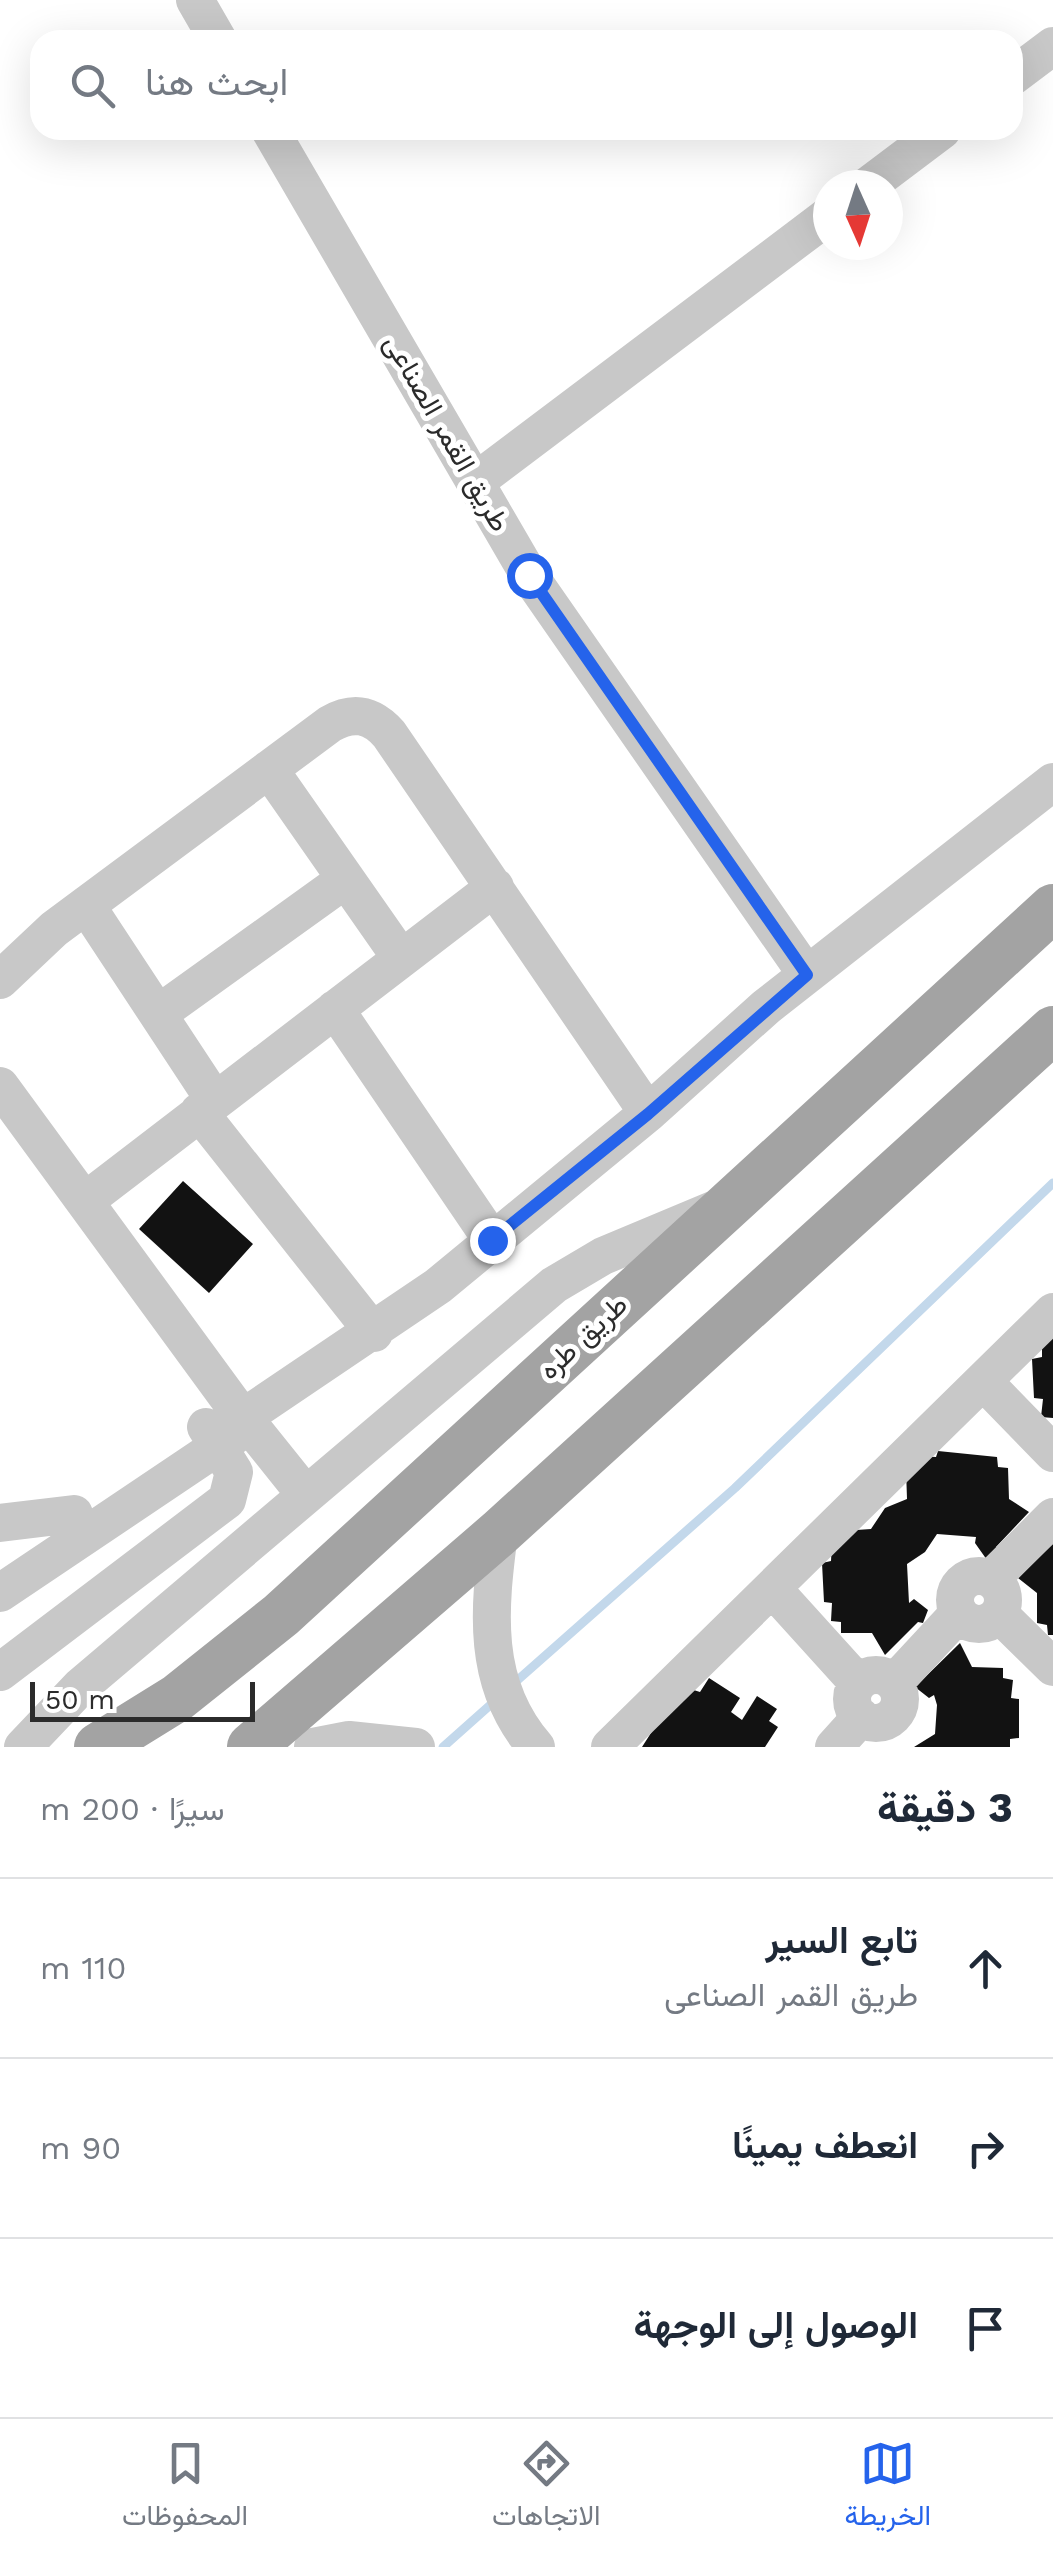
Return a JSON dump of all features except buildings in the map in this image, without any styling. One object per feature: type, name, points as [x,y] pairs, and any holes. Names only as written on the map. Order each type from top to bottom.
[{"type":"main road","name":"طريق طره","points":[[98,1747],[177,1698],[282,1615],[1053,908]]},
{"type":"main road","points":[[251,1747],[499,1533],[1053,1030]]},
{"type":"street","points":[[194,0],[212,30]]},
{"type":"street","points":[[1023,68],[1053,46]]},
{"type":"street","name":"طريق القمر الصناعى","points":[[276,140],[529,575],[807,975]]},
{"type":"street","points":[[889,170],[929,140]]},
{"type":"street","points":[[475,482],[813,227]]},
{"type":"street","points":[[0,980],[86,905],[342,718],[368,718],[388,734],[648,1114]]},
{"type":"street","points":[[269,770],[401,958]]},
{"type":"street","points":[[0,1568],[74,1514],[231,1424],[374,1333],[648,1114],[807,975],[1053,782]]},
{"type":"street","points":[[158,1014],[346,879]]},
{"type":"street","points":[[85,1201],[495,887]]},
{"type":"street","points":[[86,905],[158,1014],[207,1107],[374,1333]]},
{"type":"street","points":[[335,1009],[492,1240]]},
{"type":"street","points":[[0,1086],[85,1201],[231,1424],[305,1494]]},
{"type":"street","points":[[23,1747],[80,1686],[554,1286],[603,1256],[725,1206]]},
{"type":"street","points":[[610,1747],[1053,1312]]},
{"type":"street","points":[[982,1381],[1053,1453]]},
{"type":"street","points":[[0,1593],[231,1424]]},
{"type":"street","points":[[0,1672],[227,1500],[234,1472],[231,1424]]},
{"type":"street","points":[[0,1523],[74,1514]]},
{"type":"street","points":[[995,1597],[1053,1517]]},
{"type":"street","points":[[499,1533],[490,1605],[494,1661],[514,1715],[536,1747]]},
{"type":"street","points":[[834,1747],[871,1694],[959,1614],[955,1599],[961,1584],[975,1577],[1053,1667]]},
{"type":"street","points":[[772,1588],[871,1694]]},
{"type":"street","points":[[313,1747],[349,1740],[416,1747]]},
{"type":"waterway","points":[[512,1685],[735,1488],[1053,1183]]},
{"type":"waterway","points":[[443,1747],[497,1699]]},
{"type":"route","points":[[492,1240],[648,1114],[807,975],[529,575]]}]
